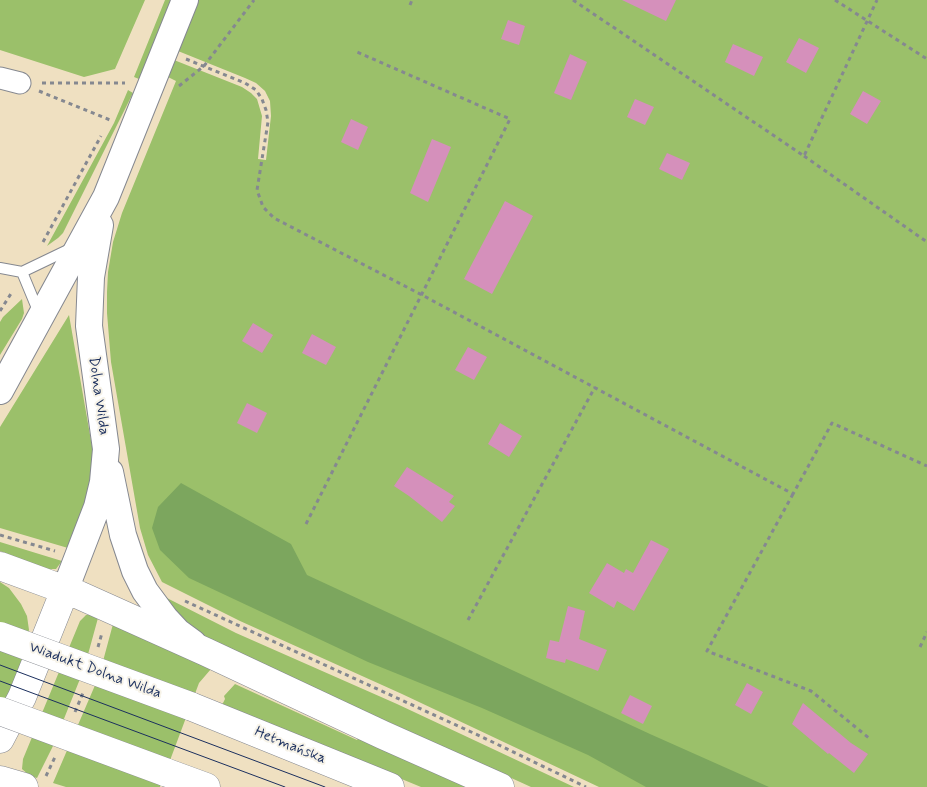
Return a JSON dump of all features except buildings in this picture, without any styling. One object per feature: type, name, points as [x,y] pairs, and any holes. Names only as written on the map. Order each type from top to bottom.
[{"type":"main road","points":[[0,566],[65,590],[206,652],[374,731],[500,787]]},
{"type":"main road","points":[[0,739],[22,697],[65,590]]},
{"type":"main road","name":"Wiadukt Dolna Wilda","points":[[0,636],[190,706]]},
{"type":"main road","name":"Hetmańska","points":[[190,706],[390,787]]},
{"type":"main road","points":[[0,711],[206,787]]},
{"type":"main road","points":[[0,780],[34,784]]},
{"type":"street","name":"Dolna Wilda","points":[[65,590],[101,494],[106,450],[88,326],[91,278],[106,197],[136,91],[164,50],[185,0]]},
{"type":"street","name":"Dolna Wilda","points":[[0,391],[106,197]]},
{"type":"street","points":[[106,450],[122,535],[138,578],[165,618],[178,632],[206,652]]},
{"type":"lane","points":[[0,268],[22,272],[82,243]]},
{"type":"lane","points":[[22,272],[41,318]]},
{"type":"path","points":[[10,80],[127,83],[136,91],[164,98],[204,66],[254,0]]},
{"type":"path","points":[[410,5],[412,0]]},
{"type":"path","points":[[573,0],[804,156],[927,242]]},
{"type":"path","points":[[836,0],[927,59]]},
{"type":"path","points":[[804,156],[877,0]]},
{"type":"path","points":[[164,50],[245,83],[256,90],[262,99],[268,122],[257,190],[263,207],[274,218],[794,494]]},
{"type":"path","points":[[306,524],[510,120],[358,52]]},
{"type":"path","points":[[10,80],[110,120],[113,113]]},
{"type":"path","points":[[40,245],[46,239],[106,129]]},
{"type":"path","points":[[0,311],[12,292]]},
{"type":"path","points":[[468,620],[594,387]]},
{"type":"path","points":[[869,738],[811,691],[707,651],[832,423],[927,466]]},
{"type":"path","points":[[0,535],[56,552]]},
{"type":"path","points":[[184,600],[480,736],[586,787]]},
{"type":"path","points":[[96,656],[103,630]]},
{"type":"path","points":[[920,646],[927,632]]},
{"type":"path","points":[[74,715],[84,690]]},
{"type":"path","points":[[34,784],[56,757]]},
{"type":"green space","points":[[0,0],[145,0],[115,69],[84,77],[0,50]]},
{"type":"green space","points":[[165,0],[171,0],[139,79],[134,77]]},
{"type":"green space","points":[[198,0],[927,0],[927,787],[599,787],[402,694],[240,621],[162,582],[148,555],[140,528],[111,362],[107,292],[113,242],[122,213],[176,81],[168,77],[174,60],[242,87],[257,99],[262,116],[258,159],[266,160],[271,116],[270,101],[265,91],[256,83],[178,51]]},
{"type":"green space","points":[[128,90],[133,93],[63,233],[47,246],[114,123]]},
{"type":"green space","points":[[22,299],[24,313],[22,319],[0,355],[0,322]]},
{"type":"green space","points":[[69,315],[93,452],[90,489],[68,548],[0,528],[0,427]]},
{"type":"green space","points":[[181,483],[291,544],[307,575],[769,787],[646,787],[588,755],[482,708],[368,662],[189,578],[160,550],[152,528],[158,507]]},
{"type":"green space","points":[[0,542],[62,561],[56,569],[47,569],[0,551]]},
{"type":"green space","points":[[0,582],[9,588],[21,604],[27,616],[29,630],[17,678],[0,713]]},
{"type":"green space","points":[[157,593],[236,633],[397,704],[574,787],[531,787],[222,646],[197,633]]},
{"type":"green space","points":[[86,615],[98,618],[84,669],[53,746],[37,778],[30,776],[22,769],[23,759],[80,621]]},
{"type":"green space","points":[[113,624],[211,669],[199,683],[160,787],[66,787],[53,783],[99,676]]},
{"type":"green space","points":[[235,684],[357,740],[359,737],[472,787],[421,787],[222,705],[225,699],[224,696]]},
{"type":"tram line","points":[[0,665],[325,787]]},
{"type":"tram line","points":[[0,681],[285,787]]}]
